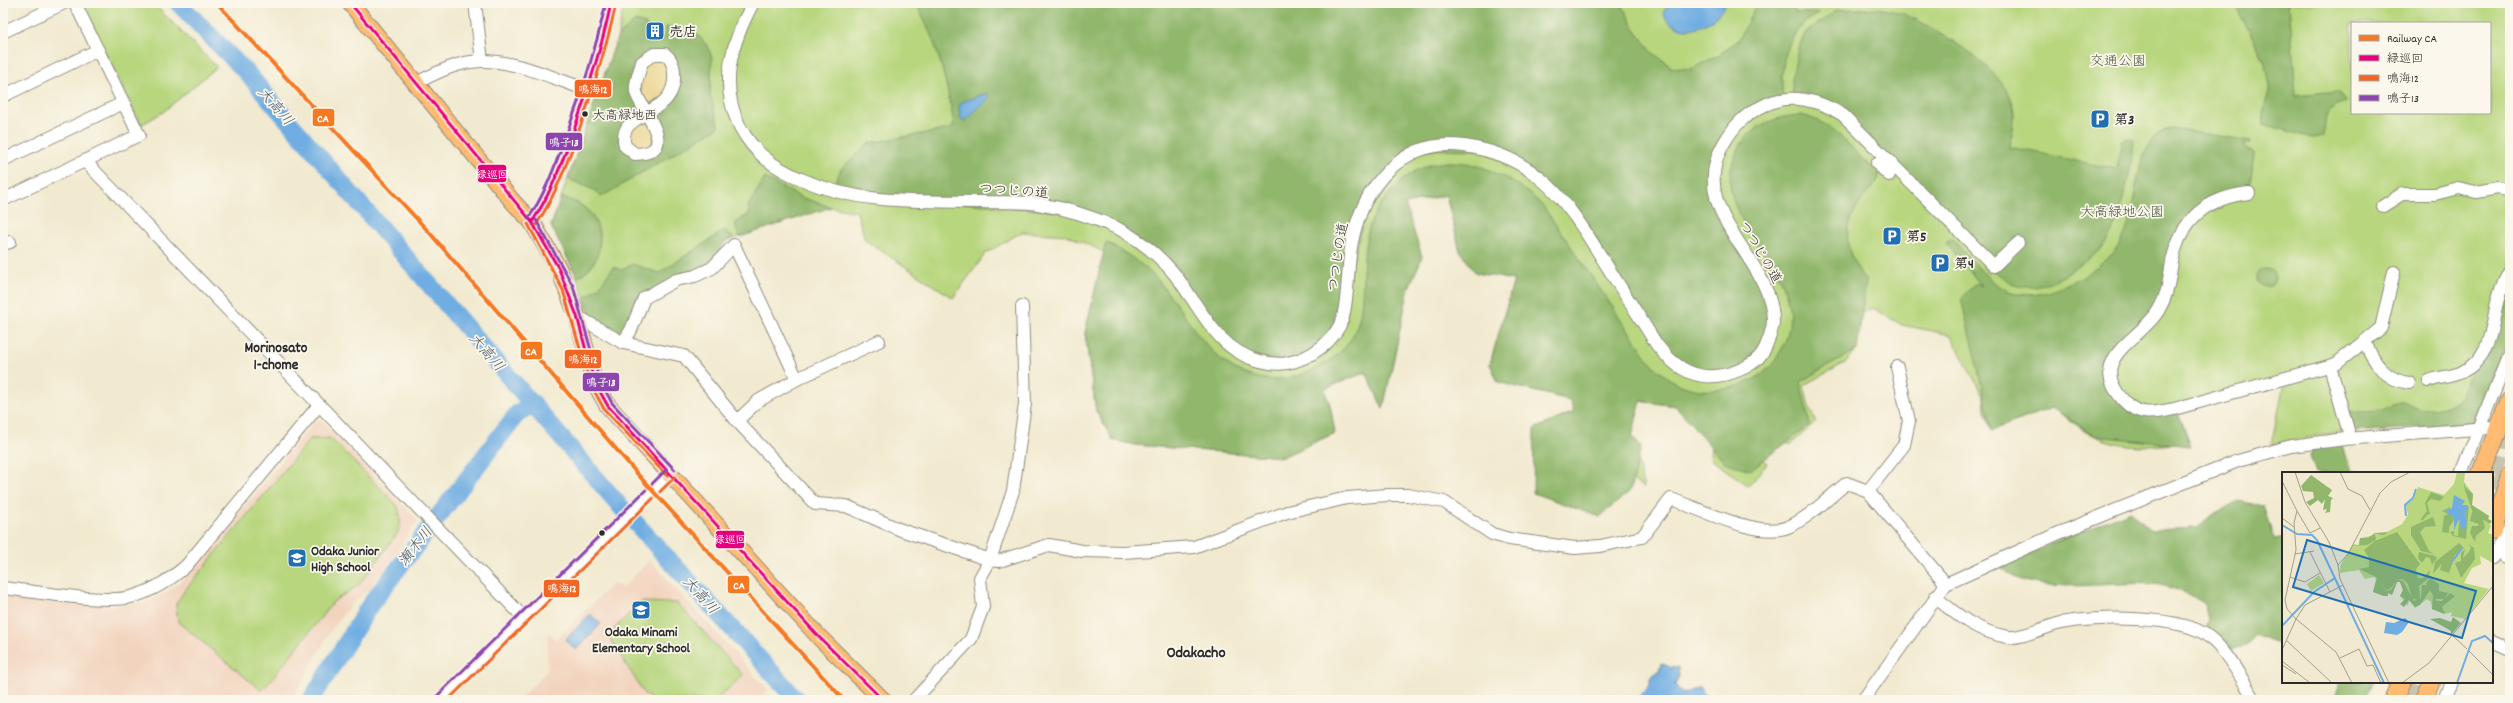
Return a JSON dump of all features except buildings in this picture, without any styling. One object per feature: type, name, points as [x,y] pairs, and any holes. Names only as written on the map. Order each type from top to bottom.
[{"type":"highway","points":[[2481,472],[2510,400]]},
{"type":"highway","points":[[2493,528],[2510,477]]},
{"type":"highway","points":[[2393,700],[2401,683]]},
{"type":"highway","points":[[2424,700],[2431,683]]},
{"type":"main road","points":[[350,3],[514,203],[532,222],[559,269],[577,316],[594,381],[608,406],[820,638],[883,700]]},
{"type":"street","points":[[3,32],[64,3]]},
{"type":"street","points":[[3,200],[139,135],[75,3]]},
{"type":"street","points":[[475,3],[482,61]]},
{"type":"street","points":[[532,222],[547,202],[588,90],[611,3]]},
{"type":"street","name":"つつじの道","points":[[753,3],[732,47],[729,62],[729,90],[735,116],[746,138],[764,159],[775,167],[826,190],[870,199],[1036,204],[1102,222],[1134,238],[1156,255],[1172,271],[1226,345],[1254,360],[1287,363],[1307,356],[1322,347],[1335,333],[1342,319],[1352,245],[1360,214],[1370,193],[1383,174],[1403,157],[1420,149],[1440,145],[1462,146],[1508,158],[1550,186],[1573,211],[1657,345],[1668,359],[1680,368],[1696,374],[1711,376],[1742,369],[1764,351],[1773,322],[1769,294],[1723,217],[1715,192],[1714,170],[1720,150],[1732,130],[1749,112],[1770,102],[1793,99],[1815,101],[1843,115],[1994,266],[2018,243]]},
{"type":"street","points":[[3,96],[98,50]]},
{"type":"street","points":[[665,54],[672,62],[675,69],[669,96],[661,105],[646,113],[635,88],[642,62],[650,55],[665,54]]},
{"type":"street","points":[[416,83],[437,72],[482,61],[526,69],[588,90]]},
{"type":"street","points":[[3,160],[124,103]]},
{"type":"street","points":[[85,161],[524,618]]},
{"type":"street","points":[[1877,163],[1889,175]]},
{"type":"street","points":[[2383,206],[2402,194],[2435,194],[2458,188],[2476,192],[2498,188],[2510,191]]},
{"type":"street","points":[[2249,193],[2228,196],[2211,202],[2192,219],[2179,238],[2166,297],[2157,313],[2114,357],[2111,374],[2114,389],[2134,410],[2155,413],[2330,366],[2365,342],[2381,328],[2394,272]]},
{"type":"street","points":[[623,342],[632,330],[644,298],[676,280],[695,276],[712,268],[734,245],[797,379]]},
{"type":"street","points":[[2429,381],[2461,372],[2483,354],[2488,346],[2494,312],[2502,286],[2510,272]]},
{"type":"street","points":[[914,700],[971,639],[983,607],[980,578],[990,560],[1013,491],[1025,404],[1022,306]]},
{"type":"street","points":[[577,316],[623,342],[684,356],[737,420],[815,504],[846,506],[901,530],[990,560],[999,561],[1049,545],[1082,551],[1123,552],[1194,547],[1287,512],[1348,498],[1388,495],[1408,496],[1444,502],[1492,534],[1509,539],[1575,548],[1600,546],[1642,537],[1671,499],[1756,529],[1772,530],[1787,527],[1801,519],[1847,483],[1868,491],[1946,584]]},
{"type":"street","points":[[737,420],[758,401],[797,379],[879,340]]},
{"type":"street","points":[[2365,342],[2374,361],[2384,372],[2395,380],[2409,383]]},
{"type":"street","points":[[2461,472],[2482,429],[2510,352]]},
{"type":"street","points":[[2330,366],[2348,430]]},
{"type":"street","points":[[1868,491],[1904,445],[1909,421],[1897,367]]},
{"type":"street","points":[[3,588],[110,599],[129,597],[169,581],[186,566],[319,405]]},
{"type":"street","points":[[1863,700],[1946,584],[2058,533],[2238,461],[2291,446],[2482,429]]},
{"type":"street","points":[[446,698],[670,473]]},
{"type":"street","points":[[2493,556],[2510,527]]},
{"type":"street","points":[[2510,542],[2504,557],[2510,559]]},
{"type":"street","points":[[1936,597],[1968,624],[2010,638],[2062,623],[2091,620],[2136,620],[2187,626],[2210,638],[2255,700]]},
{"type":"street","points":[[2493,642],[2510,650]]},
{"type":"street","points":[[2446,697],[2452,683]]},
{"type":"shaded area","name":"Odaka Junior High School","points":[[316,420],[321,420],[418,521],[370,589],[352,603],[329,633],[292,700],[3,700],[3,595],[111,606],[143,603],[166,593],[186,577]]},
{"type":"shaded area","name":"Odaka Minami Elementary School","points":[[650,560],[768,690],[757,700],[522,700],[520,698],[547,671],[548,632],[556,640],[612,584],[623,587]]},
{"type":"green space","points":[[81,3],[153,3],[217,67],[163,112],[141,125]]},
{"type":"green space","name":"大高緑地公園","points":[[624,3],[2510,3],[2510,344],[2479,422],[2472,424],[2347,430],[2271,445],[2284,384],[2178,413],[2189,440],[2166,445],[2130,445],[2106,440],[2089,433],[2052,408],[1992,430],[1985,411],[1984,398],[1951,335],[1902,325],[1873,308],[1858,314],[1857,350],[1845,363],[1804,385],[1809,407],[1816,422],[1790,445],[1779,434],[1759,454],[1767,463],[1749,486],[1710,459],[1713,443],[1676,406],[1638,401],[1632,436],[1644,488],[1625,476],[1534,429],[1574,412],[1570,400],[1498,382],[1490,364],[1514,280],[1476,273],[1460,251],[1446,195],[1405,204],[1422,257],[1409,287],[1383,409],[1366,372],[1324,389],[1330,405],[1335,433],[1282,457],[1136,445],[1113,440],[1096,411],[1085,333],[1104,252],[1067,235],[1022,232],[986,253],[953,298],[865,240],[857,212],[831,207],[724,242],[713,264],[591,319],[577,277],[551,226],[618,36]]},
{"type":"green space","points":[[916,3],[1621,3],[1637,33],[1653,53],[1673,68],[1691,69],[1719,55],[1740,38],[1757,3],[1794,3],[1795,13],[1820,13],[1808,20],[1799,28],[1787,49],[1782,74],[1783,100],[1749,112],[1720,150],[1715,192],[1772,308],[1764,351],[1725,375],[1680,368],[1550,186],[1481,150],[1420,149],[1370,193],[1335,333],[1287,363],[1238,353],[1172,271],[1134,238],[1073,213],[831,191],[841,169],[869,143],[950,129],[954,124],[948,91],[936,48]]},
{"type":"green space","points":[[2234,3],[2289,3],[2296,96],[2339,92],[2345,102],[2333,107],[2327,114],[2323,136],[2313,138],[2263,124],[2262,119],[2269,87],[2267,72],[2260,52]]},
{"type":"green space","points":[[1877,8],[1904,14],[1933,29],[1966,50],[1995,75],[2006,89],[2012,102],[2014,125],[2009,147],[2116,169],[2122,140],[2129,138],[2134,140],[2125,193],[2116,222],[2107,243],[2102,249],[2058,279],[2041,286],[2023,287],[2011,283],[1993,271],[1843,115],[1793,99],[1792,78],[1798,48],[1806,32],[1837,10]]},
{"type":"green space","points":[[635,21],[646,24],[645,34],[664,38],[666,27],[698,35],[708,47],[712,58],[710,95],[719,127],[601,197],[594,190],[568,179],[618,36]]},
{"type":"green space","points":[[1800,115],[1824,124],[1834,131],[1879,173],[1879,178],[1860,203],[1853,214],[1849,225],[1848,246],[1852,257],[1866,281],[1857,350],[1800,382],[1810,425],[1750,470],[1724,462],[1676,406],[1641,401],[1632,436],[1641,447],[1630,491],[1600,517],[1533,493],[1534,429],[1574,412],[1570,400],[1498,382],[1490,364],[1514,280],[1476,273],[1460,251],[1446,195],[1405,204],[1422,257],[1409,287],[1383,409],[1366,372],[1324,389],[1330,405],[1335,433],[1282,457],[1136,445],[1113,440],[1096,411],[1085,333],[1106,242],[1131,257],[1154,276],[1201,338],[1228,365],[1245,374],[1264,379],[1291,377],[1317,368],[1338,355],[1351,339],[1358,322],[1362,303],[1366,243],[1371,222],[1383,201],[1410,174],[1429,165],[1449,162],[1470,164],[1490,170],[1527,192],[1543,206],[1651,363],[1667,377],[1684,386],[1702,390],[1724,389],[1748,382],[1768,369],[1778,356],[1789,325],[1787,297],[1775,271],[1744,223],[1733,198],[1730,172],[1742,143],[1754,130],[1775,119]]},
{"type":"green space","points":[[2172,129],[2251,141],[2250,143],[2245,143],[2245,147],[2254,154],[2249,193],[2211,202],[2179,238],[2166,297],[2114,357],[2114,389],[2143,413],[2177,412],[2191,446],[2096,436],[2052,408],[1992,430],[1961,298],[1976,283],[1982,286],[1946,243],[1952,239],[1990,278],[2002,287],[2015,293],[2030,295],[2047,292],[2068,284],[2099,265],[2113,253],[2118,246],[2128,225],[2138,174],[2143,157],[2150,143],[2159,133]]},
{"type":"green space","points":[[765,178],[800,197],[831,207],[740,237],[736,229],[736,223],[750,213],[748,206]]},
{"type":"green space","points":[[561,197],[576,202],[584,207],[597,224],[599,234],[600,244],[598,254],[593,264],[577,277],[551,226]]},
{"type":"green space","points":[[725,230],[733,238],[724,242],[713,264],[641,294],[623,338],[591,319],[585,298],[600,286],[613,267],[621,270],[632,264],[659,273]]},
{"type":"green space","points":[[2266,269],[2272,272],[2275,278],[2272,284],[2266,287],[2260,284],[2257,278],[2260,272]]},
{"type":"green space","points":[[2510,277],[2510,333],[2472,424],[2353,432],[2348,413],[2378,411],[2404,403],[2423,409],[2441,408],[2449,405],[2457,399],[2463,390],[2469,374],[2476,365]]},
{"type":"green space","points":[[330,438],[397,505],[400,516],[400,526],[397,534],[359,585],[334,601],[262,691],[178,622],[176,604],[185,590],[310,439]]},
{"type":"green space","points":[[2343,445],[2351,472],[2316,472],[2310,456],[2313,448]]},
{"type":"green space","points":[[2238,501],[2263,506],[2274,539],[2282,537],[2282,646],[2255,635],[2247,646],[2226,650],[2205,630],[2208,620],[2205,604],[2172,588],[2160,585],[2143,584],[2076,586],[2032,583],[2014,577],[2001,567],[2005,563],[2131,511],[2151,530],[2199,528],[2210,516]]},
{"type":"green space","points":[[641,602],[677,603],[743,675],[716,700],[651,700],[647,694],[645,695],[608,635]]},
{"type":"green space","points":[[2341,683],[2372,683],[2363,700],[2334,700]]},
{"type":"sand","points":[[655,56],[671,63],[667,95],[645,107],[640,85],[641,73],[648,62]]},
{"type":"sand","points":[[643,118],[655,130],[651,147],[633,149],[626,133]]},
{"type":"water","points":[[1676,3],[1726,3],[1714,18],[1705,24],[1696,28],[1686,29],[1677,27],[1669,21],[1663,12],[1667,7]]},
{"type":"water","points":[[987,93],[989,98],[965,121],[961,119],[959,106],[962,102]]},
{"type":"water","points":[[590,614],[601,624],[576,650],[565,640]]},
{"type":"water","points":[[1661,663],[1672,668],[1678,667],[1679,675],[1675,685],[1683,694],[1699,687],[1707,697],[1722,694],[1723,700],[1636,700],[1650,685],[1650,679],[1656,672],[1659,672]]},
{"type":"waterway","name":"大高川","points":[[178,3],[248,74],[620,506],[797,700]]},
{"type":"waterway","name":"瀬木川","points":[[311,700],[370,605],[517,414],[533,403]]},
{"type":"tunnel","points":[[2492,472],[2510,431]]},
{"type":"tunnel","points":[[2498,491],[2510,463]]},
{"type":"tunnel","points":[[2409,700],[2417,683]]},
{"type":"rail line","name":"CA","points":[[217,3],[429,232],[641,478],[844,700]]},
{"type":"transit line","name":"緑巡回","points":[[350,3],[532,222],[559,269],[577,316],[594,381],[608,406],[820,638],[883,700]]},
{"type":"transit line","name":"鳴子13","points":[[528,219],[550,178],[573,117],[584,85],[606,3]]},
{"type":"transit line","name":"緑巡回","points":[[532,222],[550,190],[573,133],[594,68],[611,3]]},
{"type":"transit line","name":"鳴海12","points":[[536,225],[554,193],[577,136],[608,38],[616,4]]},
{"type":"transit line","name":"鳴子13","points":[[536,220],[573,286],[599,379],[612,403],[675,470]]},
{"type":"transit line","name":"鳴海12","points":[[528,224],[563,290],[590,383],[604,409],[667,476]]},
{"type":"transit line","name":"鳴子13","points":[[437,696],[667,469]]},
{"type":"transit line","name":"鳴海12","points":[[448,700],[675,477]]},
{"type":"place","name":"売店","points":[[655,31]]},
{"type":"place","name":"大高緑地西","points":[[585,114]]},
{"type":"place","name":"第3","points":[[2100,119]]},
{"type":"place","name":"第5","points":[[1892,236]]},
{"type":"place","name":"第4","points":[[1940,263]]},
{"type":"place","name":"Odaka Junior High School","points":[[297,558]]},
{"type":"place","name":"Odaka Minami Elementary School","points":[[641,610]]},
{"type":"district","name":"Morinosato 1-chome","points":[[276,356]]},
{"type":"district","name":"Odakacho","points":[[1196,651]]},
{"type":"park label","name":"交通公園","points":[[2118,60]]}]
